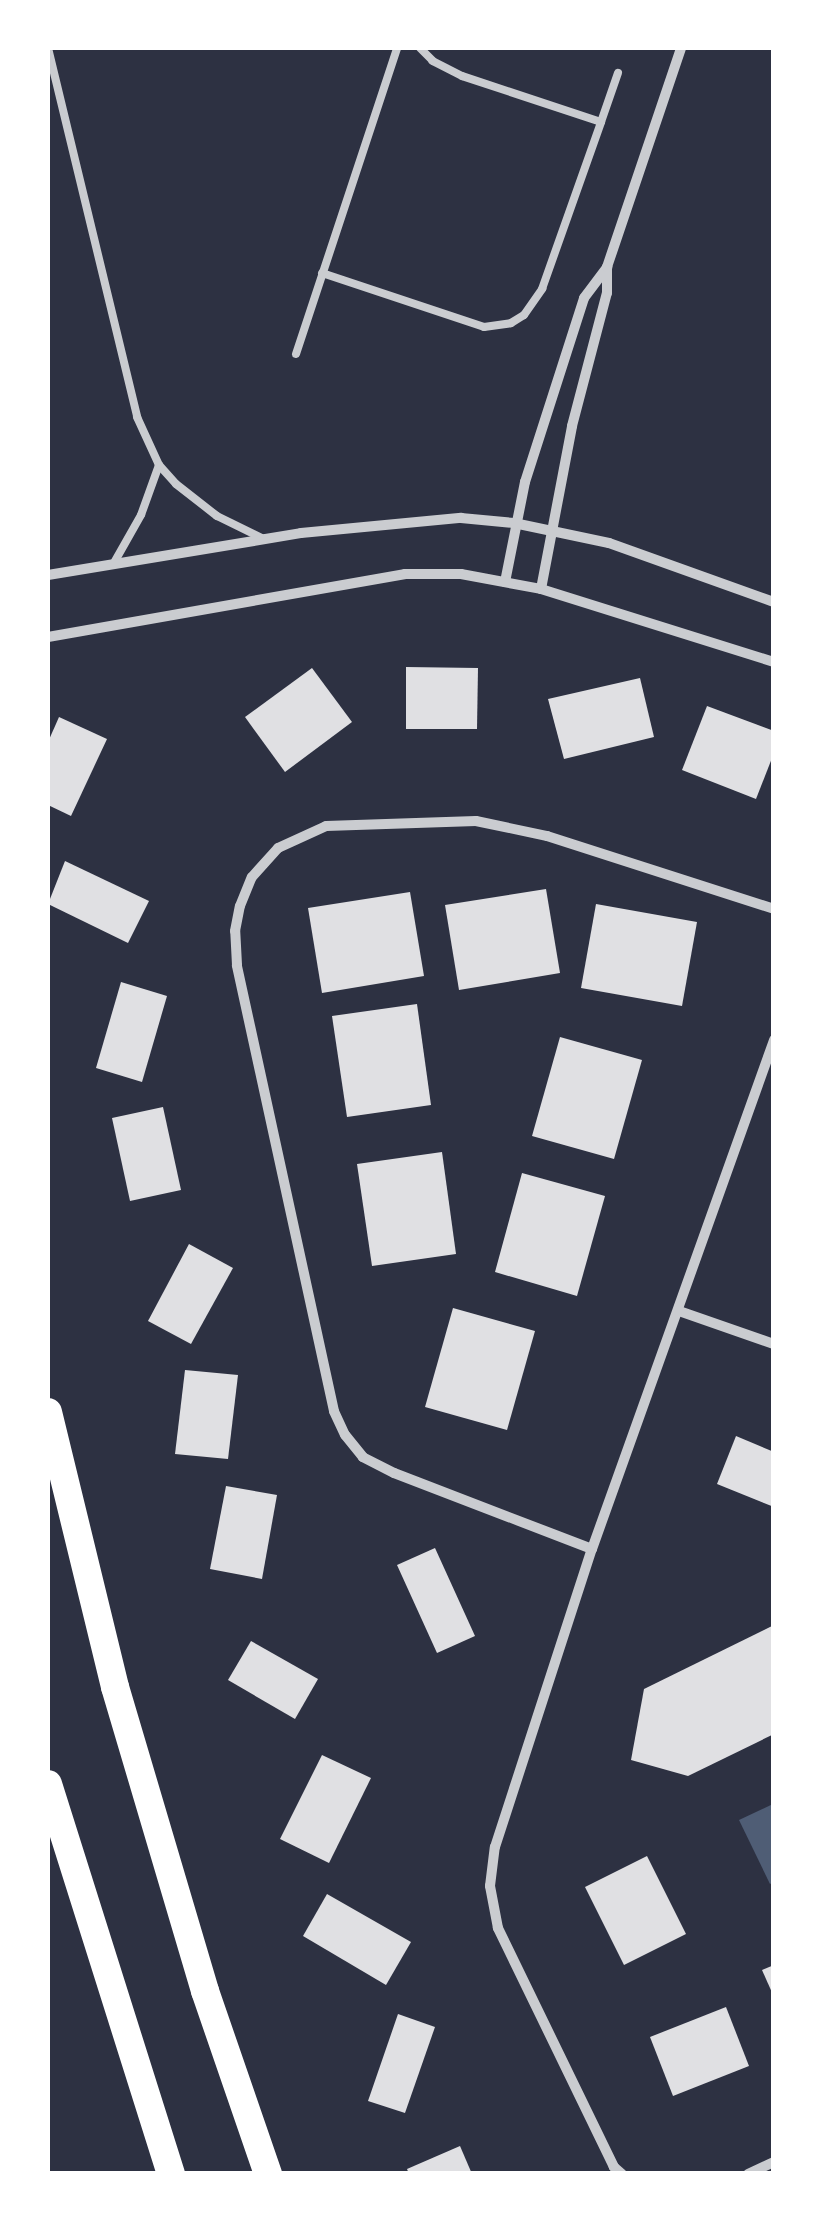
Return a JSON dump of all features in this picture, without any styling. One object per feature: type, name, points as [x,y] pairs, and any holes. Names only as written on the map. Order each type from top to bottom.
[{"type":"highway","points":[[48,1412],[126,1724],[205,1990],[268,2174]]},
{"type":"highway","points":[[48,1784],[57,1839],[171,2174]]},
{"type":"street","points":[[541,589],[572,426],[604,306],[607,267],[681,48]]},
{"type":"street","points":[[505,582],[514,524],[584,298],[607,267]]},
{"type":"street","points":[[48,575],[264,539],[461,518],[610,543],[774,602]]},
{"type":"street","points":[[48,637],[406,574],[462,574],[541,589],[774,662]]},
{"type":"street","points":[[592,1549],[394,1473],[363,1456],[346,1435],[334,1411],[237,965],[235,931],[240,906],[252,877],[278,848],[326,826],[476,821],[547,836],[774,909]]},
{"type":"street","points":[[622,2174],[614,2167],[498,1928],[490,1886],[504,1809],[592,1549],[774,1040]]},
{"type":"street","points":[[679,1311],[774,1344]]},
{"type":"street","points":[[748,2174],[774,2162]]},
{"type":"lane","points":[[48,48],[133,402],[159,465],[196,502],[264,539]]},
{"type":"lane","points":[[296,354],[396,48]]},
{"type":"lane","points":[[420,48],[434,61],[462,76],[600,122]]},
{"type":"lane","points":[[322,274],[470,324],[511,323],[524,315],[542,289],[618,72]]},
{"type":"lane","points":[[115,561],[142,515],[159,465]]},
{"type":"water","points":[[773,1804],[774,1882],[770,1884],[739,1820]]},
{"type":"building","points":[[406,667],[478,668],[477,729],[406,729]]},
{"type":"building","points":[[312,668],[352,722],[285,772],[245,717]]},
{"type":"building","points":[[640,678],[654,737],[564,759],[548,699]]},
{"type":"building","points":[[707,706],[774,731],[774,753],[756,799],[682,770]]},
{"type":"building","points":[[59,717],[107,739],[71,816],[48,805],[48,742]]},
{"type":"building","points":[[65,861],[149,901],[128,943],[48,904]]},
{"type":"building","points":[[546,889],[560,973],[459,990],[445,905]]},
{"type":"building","points":[[410,892],[424,976],[322,993],[308,908]]},
{"type":"building","points":[[596,904],[697,922],[682,1006],[581,988]]},
{"type":"building","points":[[121,982],[167,996],[142,1082],[96,1068]]},
{"type":"building","points":[[417,1004],[431,1105],[347,1117],[332,1016]]},
{"type":"building","points":[[560,1037],[642,1060],[614,1159],[532,1136]]},
{"type":"building","points":[[163,1107],[181,1190],[130,1201],[112,1118]]},
{"type":"building","points":[[442,1152],[456,1254],[372,1266],[357,1164]]},
{"type":"building","points":[[522,1173],[605,1196],[577,1296],[495,1272]]},
{"type":"building","points":[[189,1244],[233,1268],[191,1344],[148,1321]]},
{"type":"building","points":[[453,1308],[535,1331],[507,1430],[425,1407]]},
{"type":"building","points":[[185,1370],[238,1375],[228,1459],[175,1454]]},
{"type":"building","points":[[736,1436],[774,1452],[774,1507],[717,1484]]},
{"type":"building","points":[[226,1486],[277,1495],[262,1579],[210,1569]]},
{"type":"building","points":[[435,1548],[475,1636],[437,1653],[397,1565]]},
{"type":"building","points":[[774,1625],[774,1734],[688,1776],[631,1760],[644,1689]]},
{"type":"building","points":[[251,1641],[318,1679],[295,1719],[228,1680]]},
{"type":"building","points":[[322,1755],[371,1778],[329,1863],[280,1839]]},
{"type":"building","points":[[647,1856],[686,1934],[624,1965],[585,1887]]},
{"type":"building","points":[[327,1894],[411,1942],[386,1985],[303,1936]]},
{"type":"building","points":[[774,1965],[774,1997],[762,1970]]},
{"type":"building","points":[[726,2007],[749,2066],[673,2096],[650,2037]]},
{"type":"building","points":[[398,2014],[435,2027],[405,2113],[368,2101]]},
{"type":"building","points":[[460,2146],[472,2174],[409,2174],[407,2169]]}]
